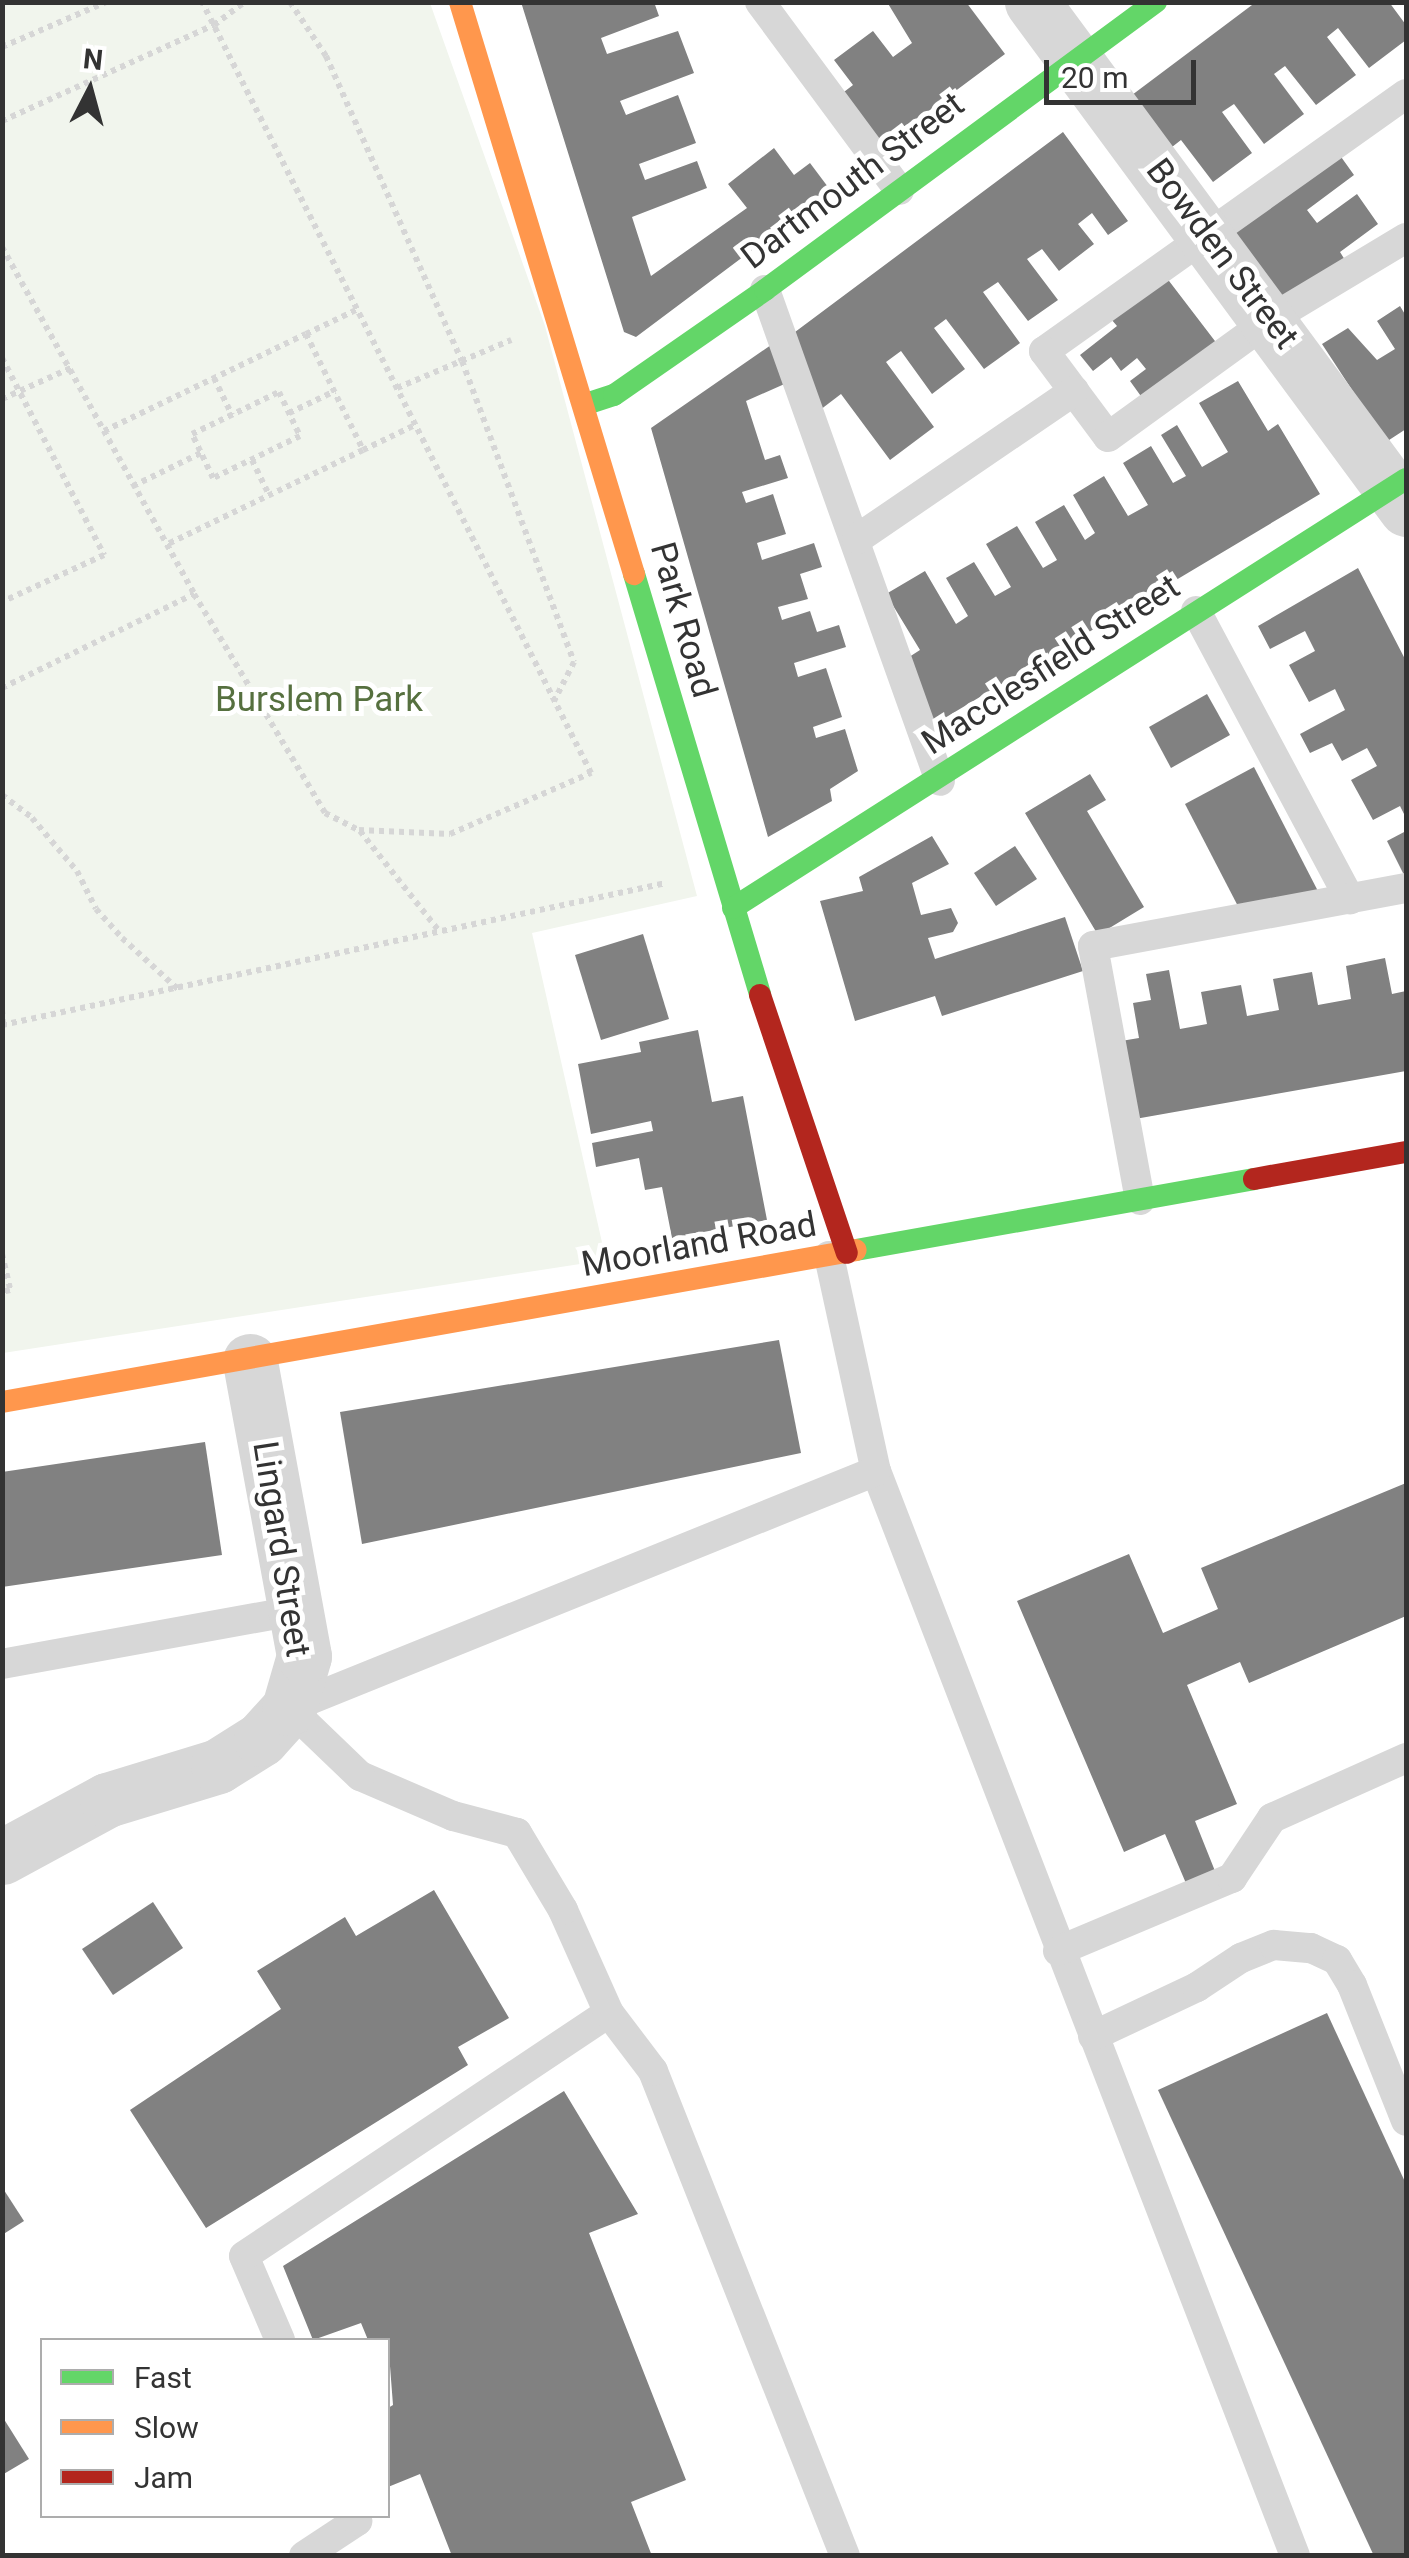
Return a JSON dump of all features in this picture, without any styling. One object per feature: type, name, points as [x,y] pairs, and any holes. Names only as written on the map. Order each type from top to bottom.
[{"type":"street","name":"Park Road","points":[[460,2],[586,404],[719,874],[838,1255]]},
{"type":"street","name":"Bowden Street","points":[[1032,2],[1402,492]]},
{"type":"street","name":"Dartmouth Street","points":[[586,404],[614,395],[765,290],[1156,2]]},
{"type":"street","name":"Macclesfield Street","points":[[732,908],[940,781],[1196,612],[1402,492]]},
{"type":"street","name":"Moorland Road","points":[[2,1402],[250,1361],[1406,1152]]},
{"type":"street","name":"Lingard Street","points":[[2,1857],[107,1800],[218,1766],[261,1738],[289,1708],[304,1656],[250,1361]]},
{"type":"lane","points":[[760,2],[899,190]]},
{"type":"lane","points":[[1406,94],[1044,351],[1108,438],[1272,319],[1406,238]]},
{"type":"lane","points":[[765,290],[858,538],[940,781]]},
{"type":"lane","points":[[858,538],[1074,392]]},
{"type":"lane","points":[[1196,612],[1350,898]]},
{"type":"lane","points":[[1140,1200],[1093,946],[1406,888]]},
{"type":"lane","points":[[838,1255],[876,1471],[1058,1951],[1296,2556]]},
{"type":"lane","points":[[845,2556],[653,2071],[609,2013],[563,1910],[517,1833],[453,1816],[360,1776],[289,1708],[876,1471]]},
{"type":"lane","points":[[2,1664],[296,1611]]},
{"type":"lane","points":[[1058,1951],[1232,1878],[1272,1818],[1406,1758]]},
{"type":"lane","points":[[1092,2036],[1198,1987],[1242,1958],[1274,1945],[1310,1948],[1338,1960],[1352,1985],[1406,2121]]},
{"type":"lane","points":[[279,2338],[244,2256],[609,2013]]},
{"type":"lane","points":[[304,2556],[356,2518]]},
{"type":"path","points":[[2,47],[106,2]]},
{"type":"path","points":[[2,247],[166,545],[325,813],[359,830],[450,834],[591,773],[202,2]]},
{"type":"path","points":[[2,120],[214,25],[245,2]]},
{"type":"path","points":[[290,2],[326,56],[462,361],[574,662],[554,702]]},
{"type":"path","points":[[104,431],[358,308]]},
{"type":"path","points":[[306,334],[363,450]]},
{"type":"path","points":[[397,388],[482,352]]},
{"type":"path","points":[[2,358],[104,555],[2,602]]},
{"type":"path","points":[[2,399],[71,368]]},
{"type":"path","points":[[214,378],[232,415]]},
{"type":"path","points":[[289,414],[334,391]]},
{"type":"path","points":[[279,392],[300,436],[214,478],[192,434],[232,415],[279,392]]},
{"type":"path","points":[[166,545],[415,425]]},
{"type":"path","points":[[133,486],[201,454]]},
{"type":"path","points":[[252,460],[270,496]]},
{"type":"path","points":[[2,688],[194,594]]},
{"type":"path","points":[[2,795],[77,871],[96,910],[180,990]]},
{"type":"path","points":[[359,830],[438,931]]},
{"type":"path","points":[[2,1009],[3,1025],[719,874]]},
{"type":"path","points":[[2,1254],[10,1290],[2,1292]]},
{"type":"green space","name":"Burslem Park","points":[[3,3],[430,3],[545,326],[697,896],[532,933],[606,1260],[3,1353]]},
{"type":"building","points":[[521,2],[654,2],[659,16],[601,38],[607,54],[678,31],[694,73],[620,101],[626,115],[678,95],[696,143],[639,164],[645,180],[697,161],[707,188],[632,217],[651,276],[747,208],[728,184],[774,148],[794,175],[810,163],[831,191],[636,337],[624,332]]},
{"type":"building","points":[[887,2],[966,2],[1005,54],[879,148],[840,95],[853,85],[834,60],[873,31],[893,57],[912,43]]},
{"type":"building","points":[[1256,2],[1389,2],[1406,25],[1406,40],[1369,68],[1338,28],[1327,37],[1356,75],[1316,105],[1285,66],[1274,74],[1304,114],[1264,144],[1234,104],[1222,112],[1252,153],[1213,182],[1181,140],[1172,147],[1132,95]]},
{"type":"building","points":[[1063,132],[1128,221],[1108,235],[1092,213],[1078,224],[1094,244],[1059,271],[1042,249],[1027,259],[1058,300],[1028,321],[998,282],[983,292],[1020,343],[984,369],[946,319],[934,328],[965,369],[932,394],[901,351],[886,362],[934,427],[890,460],[841,394],[820,410],[791,335]]},
{"type":"building","points":[[1339,154],[1354,175],[1307,210],[1317,223],[1357,194],[1378,224],[1340,252],[1345,260],[1286,303],[1233,232]]},
{"type":"building","points":[[1166,277],[1218,345],[1143,399],[1130,381],[1146,369],[1137,358],[1121,371],[1111,357],[1093,371],[1080,355],[1117,326],[1111,319]]},
{"type":"building","points":[[1400,306],[1406,316],[1406,429],[1386,442],[1322,344],[1348,328],[1377,360],[1395,349],[1377,321]]},
{"type":"building","points":[[771,345],[789,382],[746,401],[765,460],[780,455],[788,478],[742,492],[746,503],[773,494],[786,534],[757,543],[762,560],[814,543],[822,567],[800,574],[808,599],[778,607],[782,620],[810,611],[817,632],[839,625],[846,647],[794,663],[798,677],[826,668],[842,717],[813,727],[816,738],[845,729],[858,771],[830,789],[832,801],[768,837],[651,428]]},
{"type":"building","points":[[1238,381],[1268,431],[1278,424],[1320,494],[928,728],[906,659],[920,650],[886,594],[925,571],[956,624],[968,616],[946,578],[974,562],[995,596],[1011,587],[986,544],[1017,526],[1043,568],[1057,560],[1035,522],[1064,505],[1085,540],[1095,533],[1073,495],[1104,476],[1128,516],[1148,505],[1123,463],[1151,446],[1173,483],[1186,476],[1161,435],[1177,425],[1202,467],[1228,452],[1199,403]]},
{"type":"building","points":[[1358,568],[1406,661],[1406,818],[1400,806],[1373,820],[1351,780],[1377,766],[1367,748],[1342,761],[1332,743],[1310,753],[1300,734],[1345,710],[1335,689],[1309,702],[1289,665],[1315,651],[1305,631],[1270,649],[1258,626]]},
{"type":"building","points":[[1207,694],[1230,735],[1171,768],[1149,727]]},
{"type":"building","points":[[1254,767],[1321,897],[1241,912],[1185,804]]},
{"type":"building","points":[[1090,774],[1106,800],[1087,811],[1144,907],[1098,935],[1025,813]]},
{"type":"building","points":[[1406,831],[1406,879],[1387,841]]},
{"type":"building","points":[[932,836],[949,864],[912,883],[921,915],[951,908],[958,923],[953,932],[928,938],[935,959],[1065,917],[1083,971],[942,1016],[935,996],[855,1021],[820,901],[863,891],[859,877]]},
{"type":"building","points":[[1015,846],[1037,879],[996,906],[974,873]]},
{"type":"building","points":[[643,934],[669,1019],[601,1040],[575,955]]},
{"type":"building","points":[[1385,958],[1392,994],[1406,991],[1406,1071],[1135,1119],[1121,1041],[1139,1038],[1133,1003],[1151,1000],[1146,974],[1169,970],[1180,1029],[1207,1024],[1201,992],[1241,985],[1247,1016],[1279,1010],[1273,979],[1312,972],[1318,1005],[1351,999],[1346,966]]},
{"type":"building","points":[[698,1030],[712,1102],[743,1096],[767,1220],[672,1238],[662,1187],[645,1190],[639,1158],[596,1167],[592,1143],[653,1131],[651,1121],[591,1134],[578,1064],[641,1052],[639,1042]]},
{"type":"building","points":[[779,1340],[801,1453],[362,1544],[340,1412]]},
{"type":"building","points":[[205,1442],[222,1555],[2,1587],[2,1472]]},
{"type":"building","points":[[1406,1483],[1406,1616],[1249,1683],[1240,1662],[1187,1685],[1237,1804],[1195,1821],[1217,1876],[1188,1888],[1165,1834],[1124,1852],[1017,1601],[1129,1554],[1163,1633],[1218,1609],[1201,1568]]},
{"type":"building","points":[[434,1890],[509,2018],[458,2047],[468,2065],[206,2228],[130,2110],[281,2009],[257,1971],[345,1917],[356,1936]]},
{"type":"building","points":[[153,1902],[183,1948],[113,1995],[82,1949]]},
{"type":"building","points":[[1327,2013],[1406,2184],[1406,2556],[1374,2556],[1158,2090]]},
{"type":"building","points":[[564,2091],[638,2214],[589,2233],[686,2480],[631,2502],[652,2556],[452,2556],[420,2474],[390,2486],[390,2338],[367,2338],[361,2323],[312,2338],[283,2266]]},
{"type":"building","points":[[2,2187],[24,2221],[2,2235]]},
{"type":"building","points":[[2,2416],[29,2459],[2,2475]]},
{"type":"traffic: fast","points":[[586,404],[614,395],[765,290],[1156,2]]},
{"type":"traffic: fast","points":[[733,908],[1406,479]]},
{"type":"traffic: fast","points":[[634,574],[760,995]]},
{"type":"traffic: fast","points":[[856,1250],[1254,1179]]},
{"type":"traffic: slow","points":[[460,2],[634,574]]},
{"type":"traffic: slow","points":[[2,1402],[856,1250]]},
{"type":"traffic: jam","points":[[760,995],[847,1253]]},
{"type":"traffic: jam","points":[[1254,1179],[1406,1152]]}]
